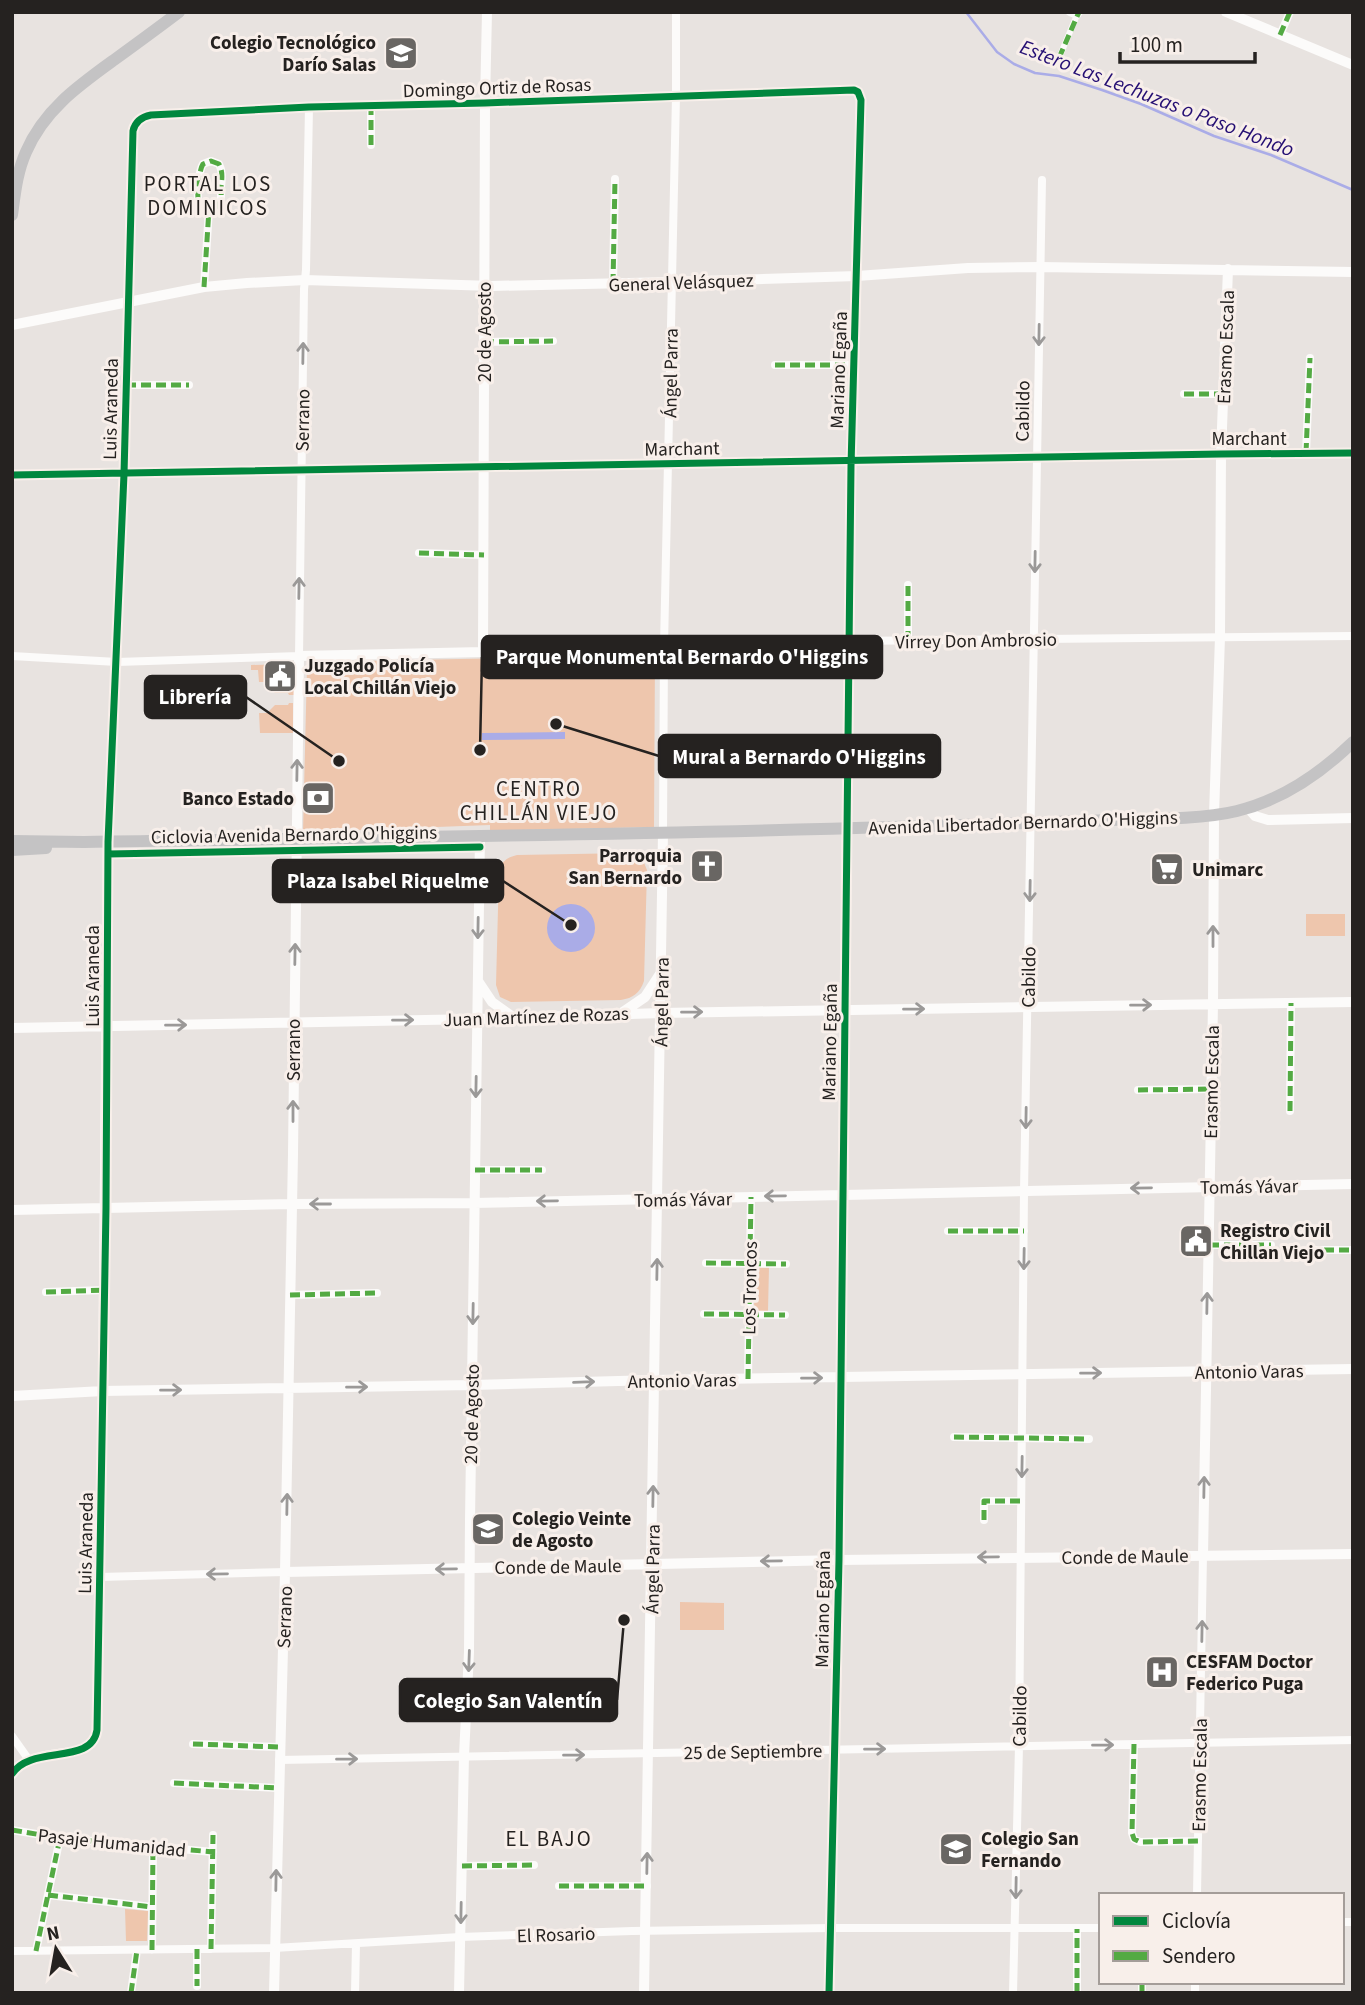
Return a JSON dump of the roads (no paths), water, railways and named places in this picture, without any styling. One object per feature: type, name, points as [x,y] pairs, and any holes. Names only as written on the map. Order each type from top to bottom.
[{"type":"main road","points":[[12,215],[22,164],[46,117],[74,89],[179,12]]},
{"type":"main road","name":"Avenida Libertador Bernardo O'Higgins","points":[[12,841],[108,842],[663,833],[1214,815],[1248,808],[1283,793],[1311,778],[1353,742]]},
{"type":"main road","name":"Avenida Libertador Bernardo O'Higgins","points":[[12,850],[51,848],[84,842]]},
{"type":"street","name":"20 de Agosto","points":[[483,652],[487,12]]},
{"type":"street","name":"Ángel Parra","points":[[644,1993],[676,12]]},
{"type":"street","points":[[1226,12],[1353,65]]},
{"type":"street","points":[[1280,35],[1290,12]]},
{"type":"street","points":[[1059,58],[1075,13]]},
{"type":"street","name":"Domingo Ortiz de Rosas","points":[[138,121],[151,115],[309,107],[851,90],[858,92]]},
{"type":"street","name":"Mariano Egaña","points":[[829,1993],[839,1560],[851,461],[861,100],[858,92]]},
{"type":"street","points":[[371,145],[372,106]]},
{"type":"street","name":"Serrano","points":[[274,1993],[289,1388],[301,471],[309,107]]},
{"type":"street","name":"Luis Araneda","points":[[14,1767],[29,1760],[85,1749],[94,1740],[97,1730],[105,1290],[108,842],[124,474],[134,131],[138,121]]},
{"type":"street","points":[[211,161],[220,167],[220,203],[208,209],[199,201],[199,171],[203,164],[211,161]]},
{"type":"street","points":[[613,284],[615,179]]},
{"type":"street","name":"Cabildo","points":[[1013,1993],[1042,180]]},
{"type":"street","points":[[204,287],[208,209]]},
{"type":"street","name":"General Velásquez","points":[[12,325],[204,287],[305,280],[484,286],[613,284],[1041,267],[1353,272]]},
{"type":"street","name":"Erasmo Escala","points":[[1196,1893],[1210,1186],[1214,815],[1220,637],[1221,454],[1228,269]]},
{"type":"street","points":[[484,342],[552,341]]},
{"type":"street","points":[[1306,453],[1310,358]]},
{"type":"street","points":[[775,365],[854,365]]},
{"type":"street","points":[[126,385],[189,385]]},
{"type":"street","points":[[1184,394],[1224,394]]},
{"type":"street","name":"Marchant","points":[[12,475],[1353,453]]},
{"type":"street","points":[[419,553],[484,555]]},
{"type":"street","points":[[908,584],[908,641]]},
{"type":"street","name":"Virrey Don Ambrosio","points":[[12,656],[117,662],[849,641],[1353,636]]},
{"type":"street","points":[[1248,808],[1255,816],[1268,820],[1353,818]]},
{"type":"street","name":"20 de Agosto","points":[[459,1993],[464,1756],[470,1652],[471,1385],[480,836]]},
{"type":"street","points":[[619,1014],[645,997],[661,972]]},
{"type":"street","points":[[477,980],[492,1002],[514,1018]]},
{"type":"street","name":"Juan Martínez de Rozas","points":[[12,1028],[661,1013],[1353,1002]]},
{"type":"street","points":[[1290,1111],[1291,1003]]},
{"type":"street","points":[[1138,1090],[1211,1089]]},
{"type":"street","points":[[475,1170],[542,1170]]},
{"type":"street","name":"Tomás Yávar","points":[[12,1210],[1353,1184]]},
{"type":"street","name":"Los Troncos","points":[[748,1379],[751,1197]]},
{"type":"street","points":[[948,1231],[1024,1231]]},
{"type":"street","points":[[1209,1245],[1270,1245]]},
{"type":"street","points":[[1309,1250],[1353,1250]]},
{"type":"street","points":[[706,1263],[786,1264]]},
{"type":"street","points":[[46,1292],[105,1290]]},
{"type":"street","points":[[290,1295],[377,1293]]},
{"type":"street","points":[[704,1314],[785,1315]]},
{"type":"street","name":"Antonio Varas","points":[[12,1396],[103,1391],[1353,1369]]},
{"type":"street","points":[[954,1437],[1089,1439]]},
{"type":"street","points":[[984,1520],[984,1502],[1021,1501]]},
{"type":"street","name":"Conde de Maule","points":[[100,1577],[839,1560],[1353,1554]]},
{"type":"street","points":[[12,1736],[29,1760]]},
{"type":"street","name":"25 de Septiembre","points":[[279,1760],[1353,1740]]},
{"type":"street","points":[[193,1744],[279,1747]]},
{"type":"street","points":[[1134,1744],[1134,1839],[1140,1842],[1198,1841]]},
{"type":"street","points":[[174,1783],[278,1788]]},
{"type":"street","name":"Pasaje Humanidad","points":[[12,1830],[60,1838],[213,1852]]},
{"type":"street","points":[[211,1949],[213,1835]]},
{"type":"street","points":[[36,1951],[60,1838]]},
{"type":"street","points":[[152,1950],[153,1847]]},
{"type":"street","points":[[462,1866],[534,1865]]},
{"type":"street","points":[[559,1886],[647,1886]]},
{"type":"street","points":[[48,1895],[152,1907]]},
{"type":"street","name":"El Rosario","points":[[12,1951],[274,1948],[460,1937],[646,1931],[1099,1928]]},
{"type":"street","points":[[1077,1929],[1077,1993]]},
{"type":"street","points":[[355,1993],[356,1944]]},
{"type":"street","points":[[197,1949],[197,1986]]},
{"type":"street","points":[[131,1993],[137,1950]]},
{"type":"water","points":[[565,732],[565,739],[482,740],[482,733]]},
{"type":"water","points":[[571,904],[588,911],[595,928],[588,945],[571,952],[554,945],[547,928],[554,911]]},
{"type":"waterway","name":"Estero Las Lechuzas o Paso Hondo","points":[[966,12],[997,52],[1014,64],[1035,73],[1059,76],[1141,104],[1214,136],[1271,155],[1353,190]]},
{"type":"place","name":"Colegio Tecnológico Darío Salas","points":[[401,53]]},
{"type":"place","name":"Juzgado Policía Local Chillán Viejo","points":[[280,676]]},
{"type":"place","name":"Mural a Bernardo O'Higgins","points":[[556,724]]},
{"type":"place","name":"Parque Monumental Bernardo O'Higgins","points":[[480,750]]},
{"type":"place","name":"Librería","points":[[339,761]]},
{"type":"place","name":"Banco Estado","points":[[318,798]]},
{"type":"place","name":"Parroquia San Bernardo","points":[[707,866]]},
{"type":"place","name":"Unimarc","points":[[1167,869]]},
{"type":"place","name":"Plaza Isabel Riquelme","points":[[571,925]]},
{"type":"place","name":"Registro Civil Chillan Viejo","points":[[1196,1241]]},
{"type":"place","name":"Colegio Veinte de Agosto","points":[[488,1529]]},
{"type":"place","name":"Colegio San Valentín","points":[[624,1620]]},
{"type":"place","name":"CESFAM Doctor Federico Puga","points":[[1162,1672]]},
{"type":"place","name":"Colegio San Fernando","points":[[956,1849]]},
{"type":"district","name":"PORTAL LOS DOMINICOS","points":[[208,196]]},
{"type":"district","name":"CENTRO CHILLÁN VIEJO","points":[[539,801]]},
{"type":"district","name":"EL BAJO","points":[[549,1839]]}]
